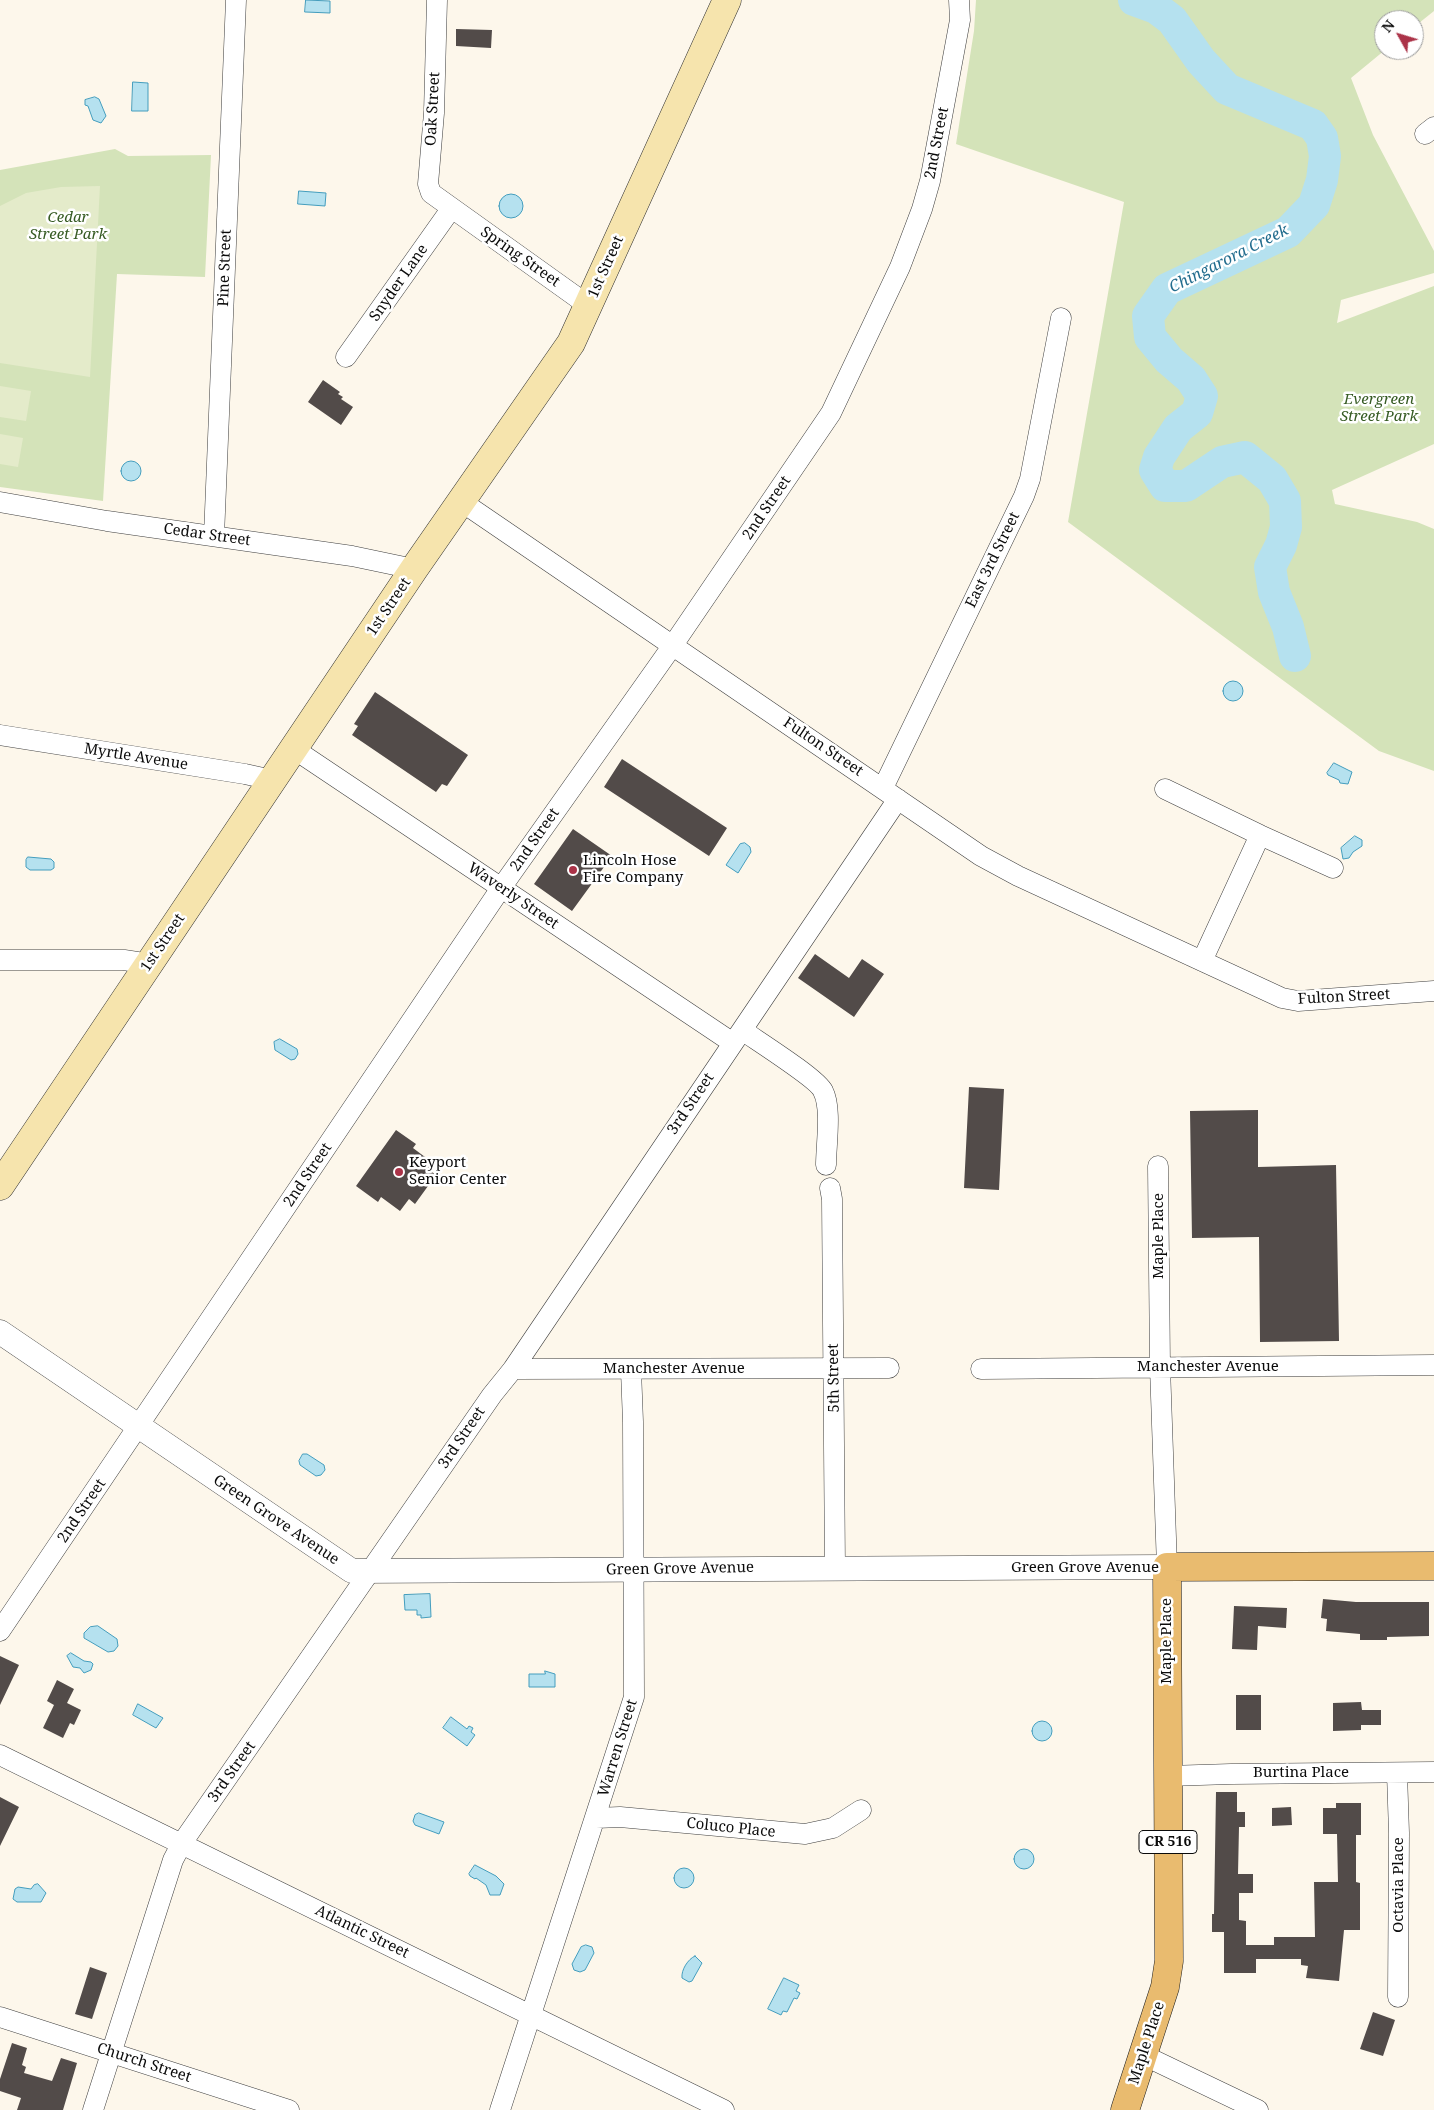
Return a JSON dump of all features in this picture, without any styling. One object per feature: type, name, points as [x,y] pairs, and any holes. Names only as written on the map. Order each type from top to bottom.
[{"type":"main road","name":"1st Street","points":[[0,1186],[414,569],[571,343],[727,0]]},
{"type":"main road","name":"Green Grove Avenue","points":[[1167,1568],[1434,1566]]},
{"type":"main road","name":"Maple Place","points":[[1125,2110],[1165,1987],[1168,1961],[1167,1568]]},
{"type":"street","name":"Pine Street","points":[[214,536],[236,0]]},
{"type":"street","name":"Oak Street","points":[[437,0],[434,113],[428,184],[431,193],[451,209]]},
{"type":"street","name":"2nd Street","points":[[0,1631],[501,888],[673,645],[831,413],[900,267],[922,209],[930,181],[960,20],[959,0]]},
{"type":"street","name":"Spring Street","points":[[451,209],[589,306]]},
{"type":"street","name":"Snyder Lane","points":[[346,357],[451,209]]},
{"type":"street","name":"East 3rd Street","points":[[890,793],[1024,496],[1030,479],[1061,318]]},
{"type":"street","name":"Cedar Street","points":[[0,502],[107,521],[352,556],[414,569]]},
{"type":"street","name":"Fulton Street","points":[[462,502],[981,856],[1018,876],[1282,998],[1298,1001],[1434,990]]},
{"type":"street","name":"Myrtle Avenue","points":[[0,735],[245,774],[272,780]]},
{"type":"street","name":"Waverly Street","points":[[294,749],[501,888],[737,1036],[806,1075],[823,1090],[827,1110],[826,1165]]},
{"type":"street","points":[[1165,789],[1333,868]]},
{"type":"street","name":"3rd Street","points":[[93,2110],[173,1860],[182,1843],[492,1395],[513,1369],[737,1036],[890,793]]},
{"type":"street","points":[[1202,961],[1260,835]]},
{"type":"street","points":[[0,960],[124,960],[147,966]]},
{"type":"street","name":"Maple Place","points":[[1158,1166],[1160,1367],[1167,1568]]},
{"type":"street","name":"5th Street","points":[[830,1188],[832,1199],[835,1568]]},
{"type":"street","name":"Green Grove Avenue","points":[[0,1332],[352,1571],[1167,1568]]},
{"type":"street","name":"Manchester Avenue","points":[[981,1368],[1434,1365]]},
{"type":"street","name":"Manchester Avenue","points":[[513,1369],[889,1368]]},
{"type":"street","name":"Warren Street","points":[[500,2110],[634,1697],[633,1422],[631,1370]]},
{"type":"street","name":"Atlantic Street","points":[[0,1755],[724,2110]]},
{"type":"street","name":"Burtina Place","points":[[1168,1776],[1434,1772]]},
{"type":"street","name":"Octavia Place","points":[[1396,1773],[1399,1833],[1398,1997]]},
{"type":"street","name":"Coluco Place","points":[[596,1818],[620,1817],[805,1834],[833,1828],[861,1810]]},
{"type":"street","name":"Church Street","points":[[0,2017],[289,2110]]},
{"type":"street","points":[[1143,2055],[1258,2110]]},
{"type":"green space","name":"Evergreen Street Park","points":[[976,0],[1434,0],[1434,11],[1424,19],[1424,10],[1374,10],[1374,59],[1351,78],[1373,135],[1434,251],[1434,273],[1341,300],[1337,323],[1434,286],[1434,444],[1332,490],[1335,504],[1417,522],[1434,529],[1434,771],[1379,751],[1068,522],[1124,202],[956,144],[974,31]]},
{"type":"green space","name":"Cedar Street Park","points":[[115,149],[128,156],[211,155],[205,277],[117,274],[103,501],[0,487],[0,170]]},
{"type":"green space","points":[[100,186],[90,377],[0,363],[0,206],[26,193],[61,187]]},
{"type":"green space","points":[[0,386],[31,391],[26,421],[0,417]]},
{"type":"green space","points":[[0,434],[23,438],[18,467],[0,464]]},
{"type":"water","points":[[306,0],[330,1],[330,13],[305,12]]},
{"type":"water","points":[[133,82],[148,83],[148,111],[132,111]]},
{"type":"water","points":[[95,97],[99,99],[106,116],[101,123],[93,120],[88,106],[85,105],[85,100]]},
{"type":"water","points":[[299,191],[326,193],[325,206],[298,204]]},
{"type":"water","points":[[511,194],[519,198],[523,206],[519,214],[511,218],[503,214],[499,206],[503,198]]},
{"type":"water","points":[[127,461],[135,461],[141,467],[141,475],[135,481],[127,481],[121,475],[121,467]]},
{"type":"water","points":[[1233,681],[1240,684],[1243,691],[1240,698],[1233,701],[1226,698],[1223,691],[1226,684]]},
{"type":"water","points":[[1334,763],[1352,772],[1348,784],[1340,783],[1339,780],[1328,775],[1327,773]]},
{"type":"water","points":[[1355,836],[1362,840],[1362,846],[1353,852],[1349,858],[1343,859],[1341,848]]},
{"type":"water","points":[[745,843],[750,847],[751,852],[738,873],[726,865],[740,844]]},
{"type":"water","points":[[28,857],[51,859],[54,862],[54,868],[51,870],[30,870],[26,867]]},
{"type":"water","points":[[280,1039],[297,1049],[298,1054],[295,1059],[291,1060],[275,1050],[274,1042]]},
{"type":"water","points":[[303,1454],[307,1454],[324,1465],[325,1470],[321,1475],[316,1476],[300,1465],[299,1461]]},
{"type":"water","points":[[430,1594],[431,1617],[421,1618],[421,1615],[417,1615],[417,1610],[405,1610],[404,1595]]},
{"type":"water","points":[[98,1626],[117,1639],[118,1646],[114,1651],[108,1652],[84,1638],[84,1633],[90,1627]]},
{"type":"water","points":[[71,1653],[84,1661],[91,1662],[93,1664],[91,1670],[84,1673],[80,1668],[73,1667],[67,1656]]},
{"type":"water","points":[[545,1671],[555,1674],[555,1687],[529,1687],[529,1674],[545,1674]]},
{"type":"water","points":[[138,1704],[163,1718],[156,1728],[133,1715]]},
{"type":"water","points":[[451,1717],[467,1729],[469,1726],[473,1728],[471,1732],[475,1735],[467,1746],[443,1728]]},
{"type":"water","points":[[1038,1721],[1046,1721],[1052,1727],[1052,1735],[1046,1741],[1038,1741],[1032,1735],[1032,1727]]},
{"type":"water","points":[[419,1813],[444,1822],[439,1834],[415,1825],[413,1821],[415,1815]]},
{"type":"water","points":[[1024,1849],[1031,1852],[1034,1859],[1031,1866],[1024,1869],[1017,1866],[1014,1859],[1017,1852]]},
{"type":"water","points":[[475,1865],[496,1876],[504,1884],[500,1895],[490,1895],[486,1885],[470,1876],[469,1874]]},
{"type":"water","points":[[684,1868],[691,1871],[694,1878],[691,1885],[684,1888],[677,1885],[674,1878],[677,1871]]},
{"type":"water","points":[[38,1884],[46,1893],[41,1902],[17,1902],[13,1899],[15,1889],[18,1887],[31,1889],[34,1885]]},
{"type":"water","points":[[586,1945],[592,1947],[594,1953],[585,1970],[580,1972],[574,1970],[572,1964],[581,1947]]},
{"type":"water","points":[[695,1956],[702,1963],[692,1981],[689,1982],[682,1978],[683,1972],[688,1962]]},
{"type":"water","points":[[784,1978],[799,1985],[796,1991],[800,1993],[797,1999],[794,1998],[787,2012],[783,2011],[781,2015],[768,2009]]},
{"type":"building","points":[[456,29],[492,30],[491,48],[456,46]]},
{"type":"building","points":[[323,380],[340,392],[338,394],[343,397],[341,399],[353,407],[341,425],[308,402]]},
{"type":"building","points":[[375,692],[468,755],[447,786],[442,784],[436,792],[352,735],[358,726],[354,724]]},
{"type":"building","points":[[622,759],[727,828],[709,856],[604,787]]},
{"type":"building","name":"Lincoln Hose Fire Company","points":[[573,829],[612,856],[572,911],[534,884]]},
{"type":"building","points":[[815,954],[849,978],[862,959],[884,974],[854,1017],[798,978]]},
{"type":"building","points":[[969,1087],[1004,1089],[999,1190],[964,1188]]},
{"type":"building","points":[[1258,1110],[1258,1167],[1336,1165],[1339,1341],[1260,1342],[1259,1237],[1192,1238],[1190,1111]]},
{"type":"building","name":"Keyport Senior Center","points":[[396,1130],[416,1144],[413,1148],[433,1163],[429,1170],[436,1175],[415,1204],[409,1199],[400,1211],[381,1197],[378,1202],[356,1186]]},
{"type":"building","points":[[1323,1599],[1356,1602],[1429,1602],[1429,1636],[1387,1637],[1387,1640],[1360,1640],[1360,1634],[1326,1631],[1327,1619],[1321,1618]]},
{"type":"building","points":[[1234,1606],[1287,1608],[1286,1628],[1258,1626],[1257,1650],[1232,1649]]},
{"type":"building","points":[[0,1656],[19,1665],[0,1705]]},
{"type":"building","points":[[57,1680],[74,1689],[67,1703],[81,1710],[74,1725],[70,1723],[63,1738],[43,1728],[54,1705],[47,1701]]},
{"type":"building","points":[[1236,1695],[1261,1695],[1261,1730],[1236,1730]]},
{"type":"building","points":[[1361,1702],[1362,1710],[1381,1710],[1381,1725],[1361,1725],[1361,1730],[1333,1731],[1333,1703]]},
{"type":"building","points":[[1216,1792],[1237,1792],[1237,1812],[1245,1812],[1245,1827],[1239,1827],[1238,1874],[1253,1874],[1253,1893],[1239,1893],[1239,1920],[1246,1921],[1246,1945],[1274,1945],[1274,1937],[1315,1937],[1314,1882],[1338,1882],[1337,1834],[1323,1834],[1323,1808],[1336,1808],[1336,1803],[1361,1803],[1361,1835],[1356,1835],[1356,1882],[1360,1883],[1360,1930],[1344,1930],[1339,1981],[1306,1978],[1308,1966],[1301,1965],[1301,1959],[1256,1959],[1256,1973],[1224,1973],[1224,1932],[1212,1932]]},
{"type":"building","points":[[0,1797],[19,1807],[0,1846]]},
{"type":"building","points":[[1291,1807],[1292,1825],[1272,1826],[1272,1808]]},
{"type":"building","points":[[90,1967],[107,1973],[92,2019],[75,2014]]},
{"type":"building","points":[[1373,2012],[1395,2020],[1383,2056],[1360,2049]]},
{"type":"building","points":[[12,2043],[27,2048],[22,2065],[26,2067],[24,2073],[52,2081],[61,2058],[77,2063],[63,2110],[17,2110],[21,2098],[0,2091],[0,2079]]},
{"type":"waterway","name":"Chingarora Creek","points":[[1134,0],[1156,8],[1172,20],[1201,61],[1227,89],[1313,125],[1322,138],[1325,156],[1322,180],[1314,205],[1288,232],[1167,289],[1148,316],[1150,337],[1169,360],[1191,379],[1202,396],[1197,413],[1178,428],[1159,457],[1155,470],[1165,486],[1186,486],[1222,462],[1245,457],[1272,479],[1285,501],[1286,527],[1281,545],[1270,567],[1274,592],[1288,627],[1295,656]]},
{"type":"place","name":"Lincoln Hose Fire Company","points":[[573,870]]},
{"type":"place","name":"Keyport Senior Center","points":[[399,1172]]}]
